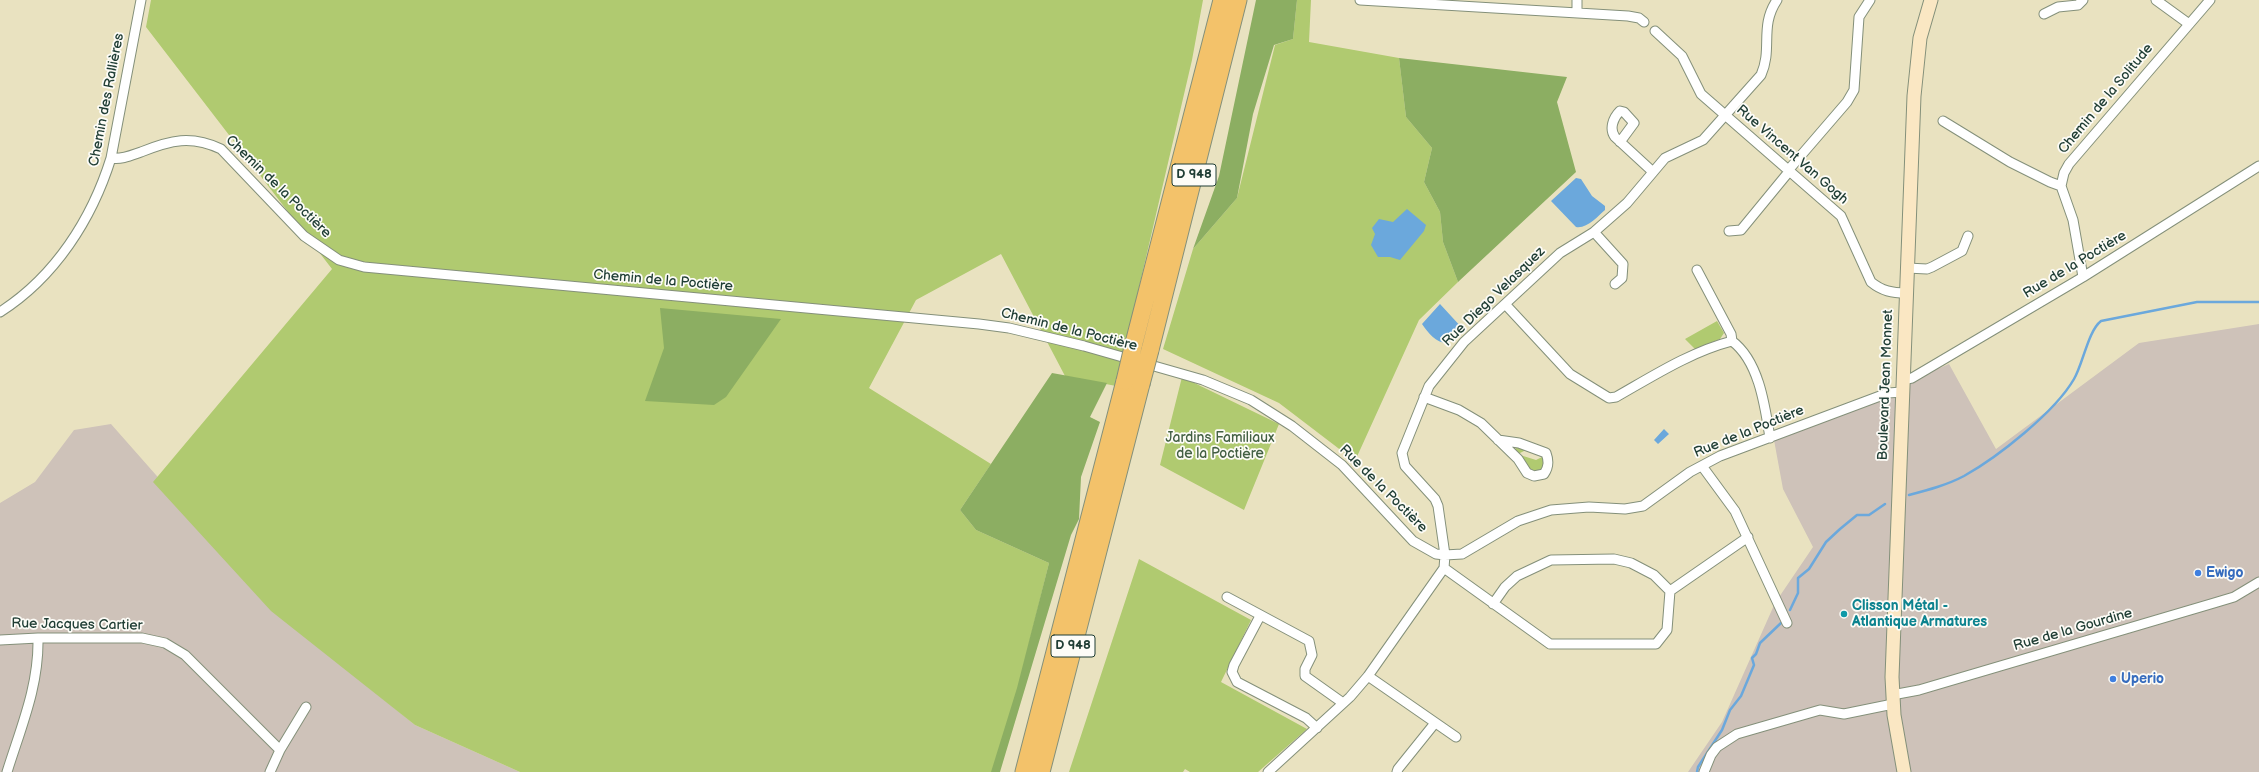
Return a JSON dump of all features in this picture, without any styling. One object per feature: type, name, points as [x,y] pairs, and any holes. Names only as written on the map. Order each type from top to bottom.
[{"type":"highway","name":"D 948","points":[[1041,772],[1222,0]]},
{"type":"highway","name":"D 948","points":[[1141,348],[1238,0]]},
{"type":"highway","name":"D 948","points":[[1024,772],[1133,382]]},
{"type":"highway","points":[[1015,772],[1042,704]]},
{"type":"main road","name":"Boulevard Jean Monnet","points":[[1904,772],[1892,700],[1902,386],[1916,62],[1920,38],[1931,0]]},
{"type":"street","name":"Chemin des Rallières","points":[[0,312],[26,293],[41,279],[70,244],[82,226],[96,198],[111,158],[141,0]]},
{"type":"street","points":[[1360,0],[1485,4],[1577,13],[1628,16],[1639,18],[1644,22]]},
{"type":"street","points":[[1577,0],[1577,13]]},
{"type":"street","name":"Rue Diego Velasquez","points":[[1445,555],[1435,499],[1405,466],[1402,459],[1402,453],[1432,380],[1464,342],[1560,253],[1594,232],[1627,203],[1665,158],[1697,145],[1726,115],[1761,75],[1767,62],[1767,20],[1777,0]]},
{"type":"street","points":[[1729,231],[1741,230],[1847,102],[1854,90],[1858,17],[1870,0]]},
{"type":"street","points":[[2044,14],[2058,7],[2078,5],[2083,0]]},
{"type":"street","points":[[2156,0],[2189,24]]},
{"type":"street","name":"Chemin de la Solitude","points":[[2061,186],[2064,173],[2069,164],[2210,0]]},
{"type":"street","name":"Rue Vincent Van Gogh","points":[[1655,31],[1682,56],[1701,94],[1841,216],[1872,282],[1879,288],[1891,292],[1906,293]]},
{"type":"street","points":[[1943,121],[2010,162],[2061,186],[2074,220],[2083,277]]},
{"type":"street","name":"Chemin de la Poctière","points":[[111,158],[127,157],[178,140],[192,139],[206,142],[221,149],[304,236],[339,260],[364,267],[1009,328],[1185,374],[1251,400]]},
{"type":"street","points":[[1620,142],[1653,172]]},
{"type":"street","name":"Rue de la Poctière","points":[[1251,400],[1292,426],[1342,465],[1413,541],[1436,554],[1462,554],[1518,521],[1551,510],[1589,507],[1625,509],[1643,506],[1702,466],[1720,456],[1888,393],[2083,277],[2259,166]]},
{"type":"street","points":[[1594,232],[1623,264],[1622,278],[1615,284]]},
{"type":"street","points":[[1907,268],[1927,269],[1932,267],[1962,251],[1968,236]]},
{"type":"street","points":[[1697,270],[1731,334],[1732,340],[1740,346],[1757,378],[1770,438]]},
{"type":"street","points":[[1505,304],[1570,374],[1609,398],[1616,397],[1682,360],[1732,340]]},
{"type":"street","points":[[1424,397],[1459,410],[1481,424],[1518,459],[1527,473],[1534,476],[1544,474],[1548,469],[1548,459],[1546,453],[1519,443],[1498,440]]},
{"type":"street","points":[[1702,466],[1735,511],[1787,623]]},
{"type":"street","points":[[1670,591],[1748,537]]},
{"type":"street","points":[[1268,772],[1343,703],[1368,676],[1444,568],[1445,555]]},
{"type":"street","points":[[1444,568],[1493,604],[1550,644],[1656,644],[1667,630],[1670,591],[1654,575],[1625,562],[1614,559],[1551,560],[1517,576],[1505,587],[1493,604]]},
{"type":"street","name":"Rue de la Gourdine","points":[[1704,772],[1711,755],[1717,747],[1737,734],[1820,710],[1844,714],[1892,700],[1919,690],[2234,597],[2259,582]]},
{"type":"street","points":[[1227,597],[1308,641],[1312,655],[1305,669],[1305,676],[1343,703]]},
{"type":"street","points":[[1260,616],[1234,665],[1232,672],[1237,682],[1306,718],[1316,728]]},
{"type":"street","points":[[7,772],[34,686],[38,662],[38,638]]},
{"type":"street","name":"Rue Jacques Cartier","points":[[0,640],[38,638],[142,638],[165,643],[185,655],[280,750]]},
{"type":"street","points":[[1368,676],[1456,737]]},
{"type":"street","points":[[270,772],[280,750],[306,707]]},
{"type":"street","points":[[1397,772],[1435,723]]},
{"type":"shaded area","points":[[2259,324],[2259,772],[1688,772],[1722,722],[1775,603],[1813,547],[1783,489],[1774,440],[1949,364],[1996,449],[2139,343]]},
{"type":"shaded area","points":[[111,424],[276,611],[415,725],[520,772],[0,772],[0,503],[35,482],[74,430]]},
{"type":"green space","points":[[151,0],[1203,0],[1192,60],[1116,386],[1065,376],[1001,254],[916,300],[869,388],[991,464],[960,510],[976,530],[1049,563],[997,772],[520,772],[415,725],[271,611],[153,482],[332,269],[146,27]]},
{"type":"green space","points":[[1256,0],[1297,0],[1293,39],[1274,45],[1253,114],[1237,198],[1193,249],[1219,176]]},
{"type":"green space","points":[[1297,0],[1311,0],[1309,42],[1399,58],[1406,117],[1432,148],[1424,182],[1440,212],[1443,242],[1458,282],[1419,320],[1355,461],[1279,403],[1163,349],[1193,249],[1237,198],[1275,45],[1293,39]]},
{"type":"green space","points":[[1399,58],[1567,77],[1557,102],[1576,172],[1458,282],[1443,242],[1440,212],[1424,182],[1432,148],[1406,117]]},
{"type":"green space","points":[[660,308],[781,319],[726,397],[714,405],[645,401],[664,348]]},
{"type":"green space","points":[[1717,321],[1724,333],[1720,339],[1695,349],[1685,339]]},
{"type":"green space","points":[[1052,373],[1107,383],[1090,417],[1100,422],[1081,477],[1079,519],[1071,535],[1000,772],[991,772],[1017,688],[1049,563],[976,530],[960,510]]},
{"type":"green space","name":"Jardins Familiaux de la Poctière","points":[[1182,377],[1279,424],[1244,510],[1160,465]]},
{"type":"green space","points":[[1517,447],[1526,450],[1520,453],[1520,455],[1536,460],[1542,457],[1545,462],[1542,470],[1533,471],[1525,466],[1514,450]]},
{"type":"green space","points":[[1139,559],[1251,620],[1221,682],[1307,729],[1258,772],[1190,772],[1185,769],[1183,772],[1069,772]]},
{"type":"water","points":[[1576,178],[1581,179],[1592,196],[1605,206],[1605,210],[1596,219],[1580,227],[1576,227],[1551,201]]},
{"type":"water","points":[[1407,209],[1426,225],[1424,231],[1400,260],[1390,257],[1378,257],[1371,245],[1375,234],[1372,228],[1379,219],[1393,222]]},
{"type":"water","points":[[1440,304],[1463,329],[1448,343],[1437,340],[1422,324]]},
{"type":"water","points":[[1664,429],[1669,434],[1658,444],[1654,440]]},
{"type":"waterway","points":[[1909,495],[1944,485],[1964,476],[1978,468],[2025,433],[2054,405],[2074,379],[2089,340],[2096,326],[2101,321],[2197,302],[2259,302]]},
{"type":"waterway","points":[[1790,610],[1798,593],[1798,578],[1809,569],[1826,542],[1857,515],[1869,515],[1885,504]]},
{"type":"waterway","points":[[1697,772],[1698,767],[1722,730],[1730,710],[1741,696],[1754,665],[1752,658],[1756,654],[1760,643],[1781,623]]},
{"type":"place","name":"Ewigo","points":[[2198,573]]},
{"type":"place","name":"Clisson Métal - Atlantique Armatures","points":[[1844,614]]},
{"type":"place","name":"Uperio","points":[[2113,679]]}]
